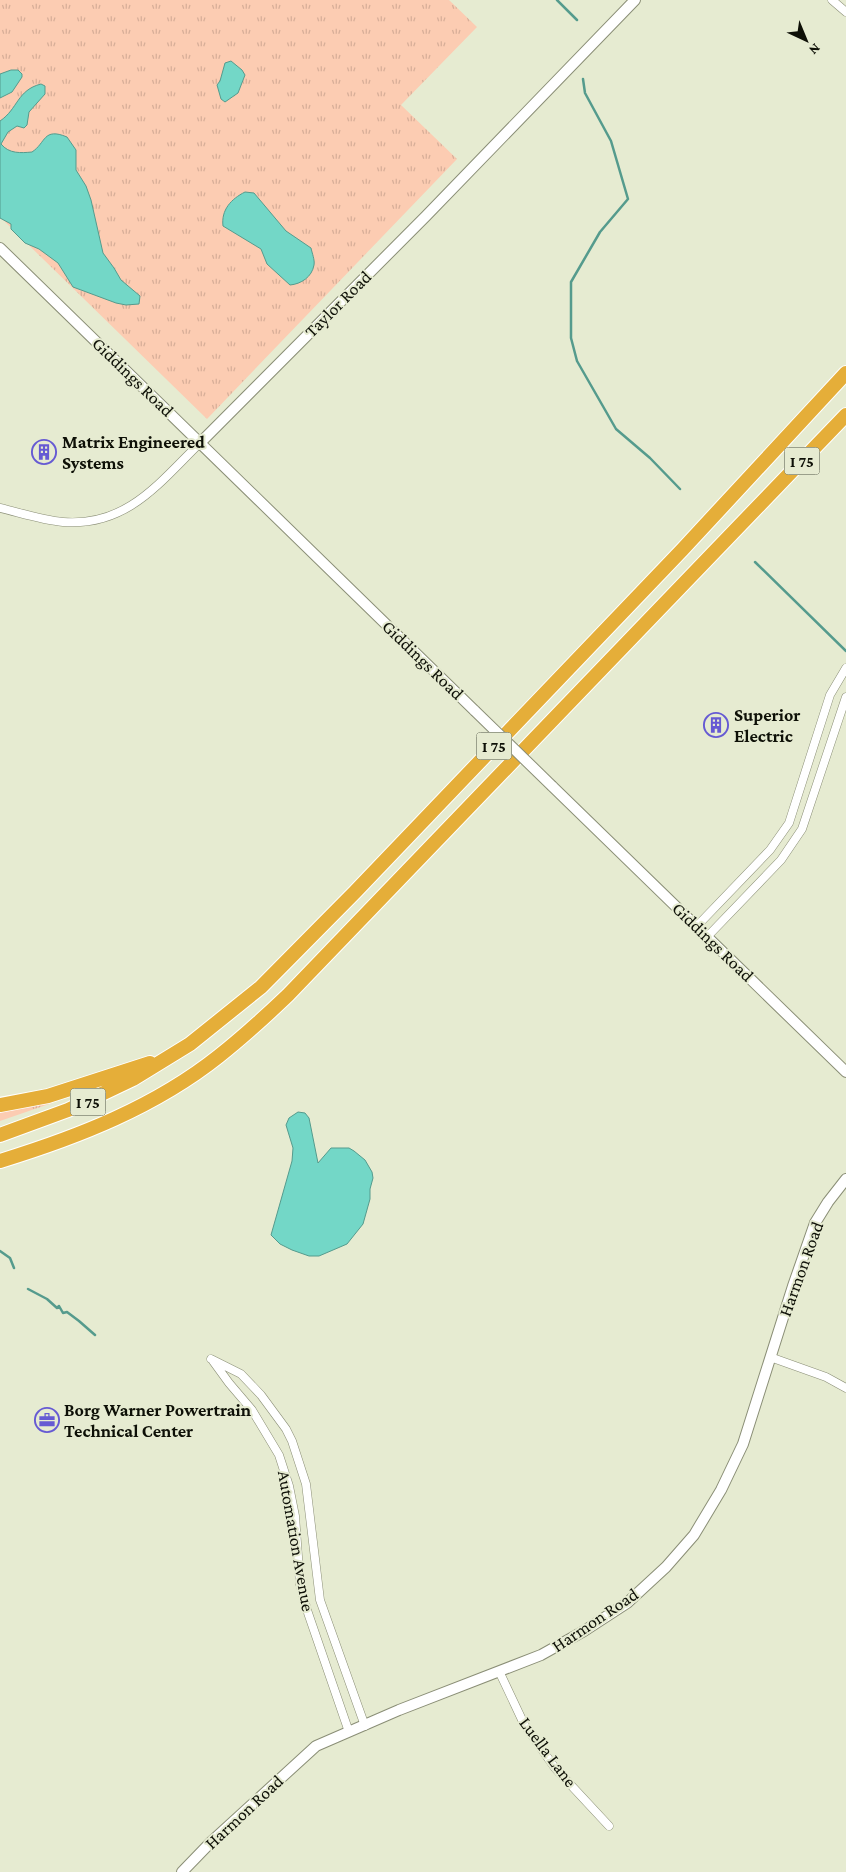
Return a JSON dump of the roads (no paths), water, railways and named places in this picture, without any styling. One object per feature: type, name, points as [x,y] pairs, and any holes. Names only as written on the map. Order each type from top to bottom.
[{"type":"highway","name":"I 75","points":[[0,1135],[37,1123],[94,1099],[133,1079],[209,1029],[261,987],[355,892],[682,550],[846,373]]},
{"type":"highway","name":"I 75","points":[[0,1161],[47,1146],[137,1109],[218,1057],[252,1029],[288,995],[846,415]]},
{"type":"highway","points":[[0,1105],[48,1096],[170,1056]]},
{"type":"street","name":"Taylor Road","points":[[0,508],[62,522],[82,522],[107,517],[131,507],[148,495],[406,236],[636,0]]},
{"type":"street","points":[[832,0],[846,12]]},
{"type":"street","name":"Giddings Road","points":[[0,248],[846,1072]]},
{"type":"street","points":[[697,926],[770,850],[789,823],[830,695],[846,668]]},
{"type":"street","points":[[707,937],[781,860],[802,829],[846,697]]},
{"type":"street","name":"Harmon Road","points":[[182,1872],[211,1842],[316,1746],[399,1710],[541,1655],[584,1631],[627,1603],[666,1567],[694,1535],[721,1490],[742,1444],[815,1223],[846,1179]]},
{"type":"street","points":[[770,1357],[826,1377],[846,1388]]},
{"type":"street","name":"Automation Avenue","points":[[350,1732],[307,1610],[300,1584],[294,1516],[289,1486],[279,1454],[252,1410],[211,1359],[241,1374],[261,1395],[286,1429],[292,1441],[306,1484],[320,1600],[365,1726]]},
{"type":"street","name":"Luella Lane","points":[[499,1672],[524,1724],[555,1768],[609,1826]]},
{"type":"water","points":[[231,61],[245,75],[238,93],[225,102],[221,99],[217,85],[225,63]]},
{"type":"water","points":[[11,70],[18,70],[22,77],[12,92],[0,98],[0,74]]},
{"type":"water","points":[[41,84],[45,86],[45,94],[29,112],[27,125],[24,128],[17,126],[8,132],[1,144],[11,151],[19,153],[32,152],[49,135],[59,134],[67,137],[76,150],[76,170],[86,186],[91,200],[103,253],[121,280],[140,296],[139,304],[126,305],[116,303],[73,287],[58,263],[39,249],[25,243],[11,229],[11,224],[0,218],[0,121],[11,111],[22,95]]},
{"type":"water","points":[[245,192],[254,193],[286,231],[311,248],[314,265],[311,273],[305,279],[290,285],[267,264],[261,249],[223,226],[225,210],[235,198]]},
{"type":"water","points":[[298,1112],[305,1113],[309,1118],[318,1163],[331,1148],[349,1148],[365,1160],[372,1172],[373,1178],[370,1199],[363,1224],[347,1244],[319,1256],[309,1256],[292,1250],[280,1244],[271,1235],[292,1161],[293,1148],[286,1125],[289,1118]]},
{"type":"waterway","points":[[557,0],[577,20]]},
{"type":"waterway","points":[[583,79],[585,93],[611,141],[628,199],[600,232],[571,282],[571,338],[577,361],[616,429],[650,458],[680,489]]},
{"type":"waterway","points":[[755,562],[846,651]]},
{"type":"waterway","points":[[0,1251],[10,1258],[14,1268]]},
{"type":"waterway","points":[[28,1289],[47,1299],[57,1308],[59,1306],[63,1313],[67,1312],[95,1335]]},
{"type":"place","name":"Matrix Engineered Systems","points":[[44,452]]},
{"type":"place","name":"Superior Electric","points":[[716,725]]},
{"type":"place","name":"Borg Warner Powertrain Technical Center","points":[[47,1420]]}]
